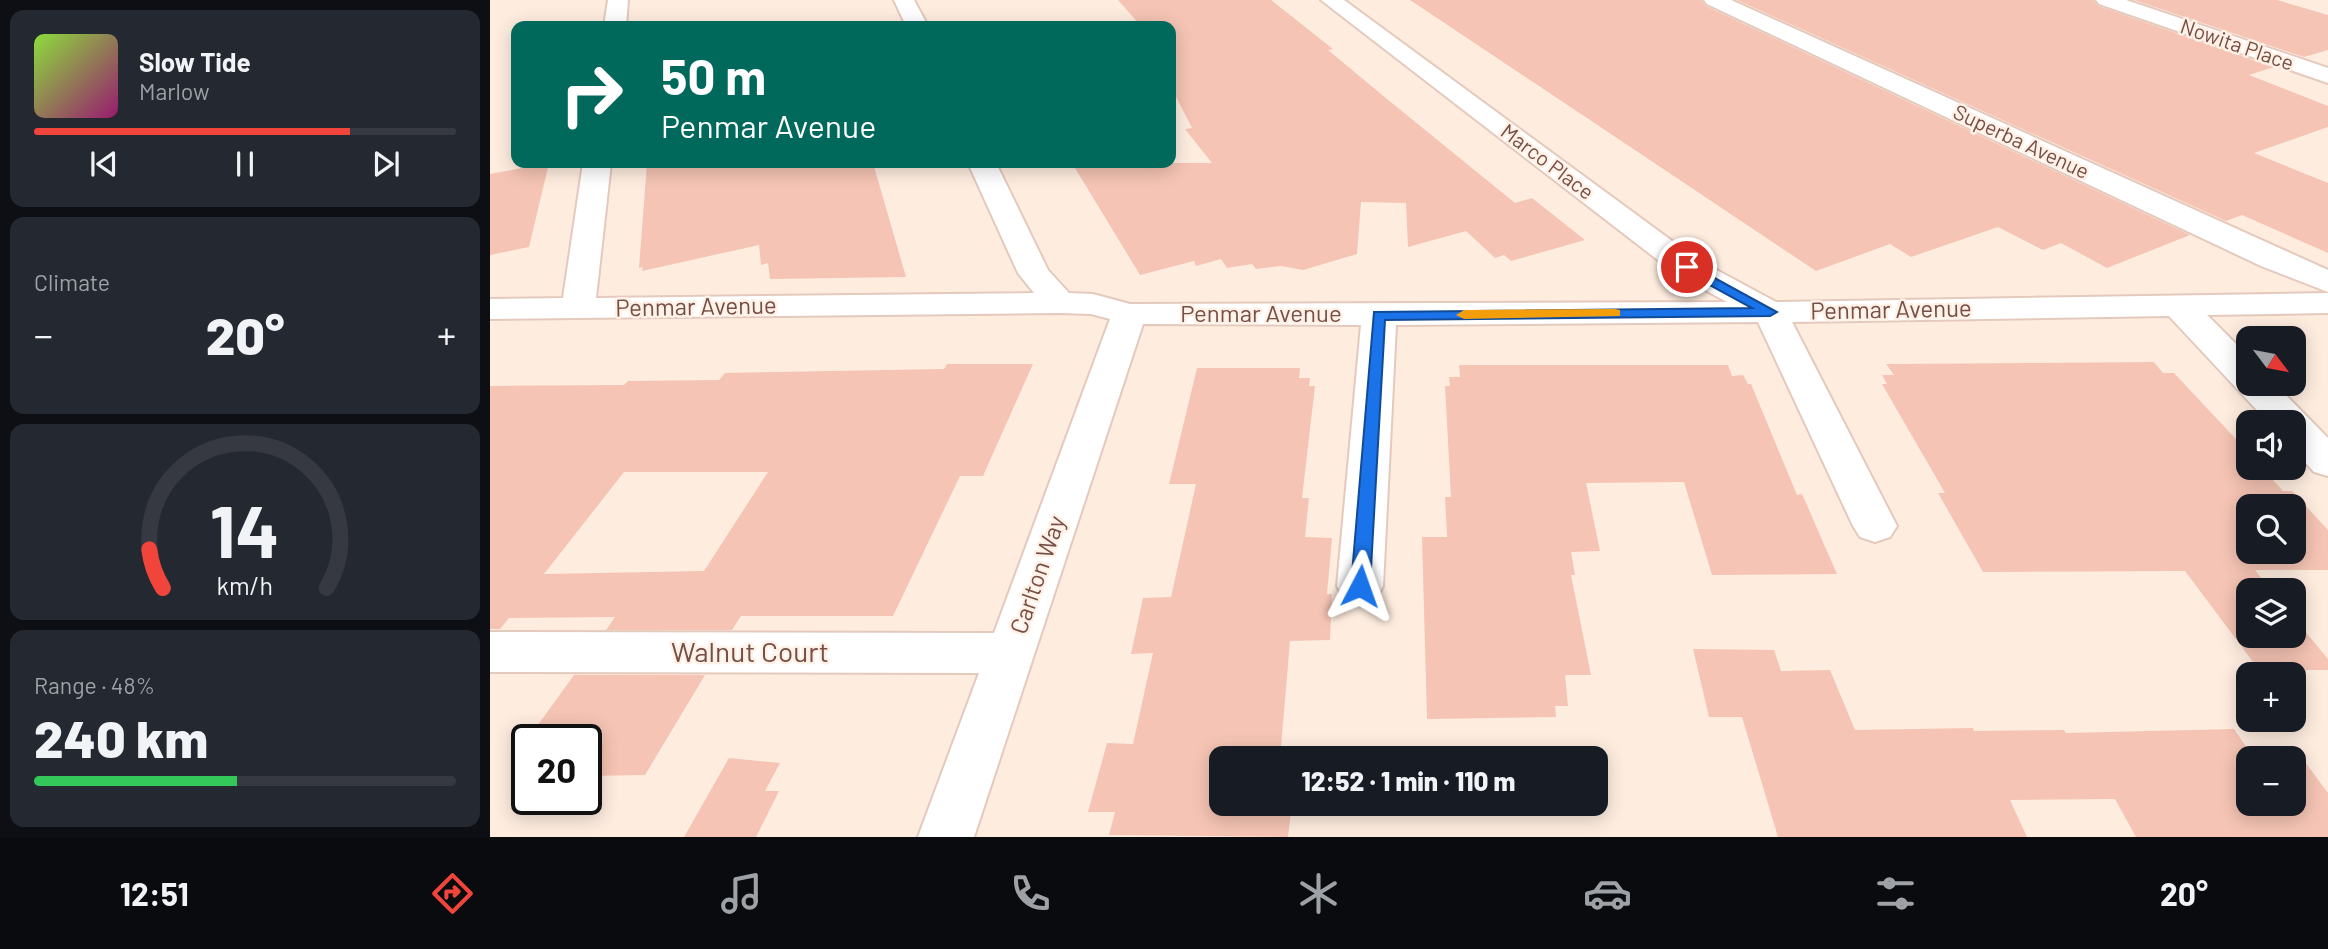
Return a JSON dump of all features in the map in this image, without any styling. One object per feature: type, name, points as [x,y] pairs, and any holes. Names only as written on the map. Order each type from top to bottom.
[{"type":"street","points":[[616,21],[618,0]]},
{"type":"street","points":[[904,0],[914,21]]},
{"type":"street","name":"Marco Place","points":[[1331,0],[1687,267],[1770,312]]},
{"type":"street","name":"Superba Avenue","points":[[1714,0],[2260,254],[2328,282]]},
{"type":"street","name":"Nowita Place","points":[[2106,0],[2328,76]]},
{"type":"street","points":[[578,308],[596,168]]},
{"type":"street","points":[[984,168],[1034,273],[1060,303]]},
{"type":"street","name":"Penmar Avenue","points":[[490,309],[1060,303],[1093,304],[1129,314],[1379,315],[2328,303]]},
{"type":"street","points":[[2178,305],[2236,365]]},
{"type":"street","points":[[1770,312],[1875,526]]},
{"type":"street","name":"Carlton Way","points":[[946,837],[1129,314]]},
{"type":"street","points":[[1360,586],[1379,315]]},
{"type":"street","points":[[2265,396],[2279,410]]},
{"type":"street","points":[[2306,438],[2328,461]]},
{"type":"street","name":"Walnut Court","points":[[490,652],[1011,653]]},
{"type":"building","points":[[1118,0],[1271,0],[1515,203],[1532,198],[1585,240],[1511,261],[1504,255],[1495,258],[1466,231],[1408,247],[1406,203],[1361,202],[1357,254],[1303,270],[1281,266],[1256,269],[1252,264],[1227,268],[1221,259],[1196,266],[1194,261],[1140,275],[1075,168],[1176,168],[1176,163],[1212,163],[1185,129],[1192,128],[1176,97],[1176,21],[1137,21]]},
{"type":"building","points":[[1410,0],[1701,0],[1706,6],[2190,235],[2107,268],[2061,243],[2043,250],[1998,227],[1911,257],[1890,244],[1816,271]]},
{"type":"building","points":[[1737,0],[2093,0],[2098,6],[2274,67],[2249,75],[2328,106],[2328,127],[2254,153],[2328,183],[2328,253],[2242,215],[2226,221]]},
{"type":"building","points":[[2134,0],[2277,0],[2328,15],[2328,50],[2304,57]]},
{"type":"building","points":[[522,168],[548,168],[529,247],[490,255],[490,174]]},
{"type":"building","points":[[647,168],[874,168],[906,277],[770,279],[768,263],[761,265],[759,245],[642,271],[643,267],[639,268]]},
{"type":"building","points":[[2154,362],[2163,373],[2174,373],[2236,439],[2236,480],[2273,480],[2283,491],[2292,491],[2295,494],[2236,494],[2236,564],[2306,564],[2306,506],[2328,530],[2328,570],[2255,570],[2261,578],[2236,578],[2236,639],[2185,571],[1983,572],[1938,493],[1945,493],[1882,384],[1887,384],[1882,375],[1894,375],[1886,364]]},
{"type":"building","points":[[947,364],[1033,364],[983,476],[960,476],[893,616],[741,616],[732,630],[606,630],[615,617],[509,618],[500,629],[490,629],[490,386],[624,385],[628,381],[719,380],[725,373],[944,369]],"holes":[[[624,472],[768,472],[704,571],[544,574]]]},
{"type":"building","points":[[1459,365],[1728,365],[1732,376],[1743,375],[1748,384],[1751,384],[1797,495],[1802,494],[1837,574],[1712,575],[1684,482],[1586,483],[1600,551],[1571,552],[1575,575],[1571,575],[1591,675],[1565,675],[1568,706],[1555,706],[1556,717],[1427,719],[1422,537],[1447,537],[1445,497],[1451,497],[1445,386],[1450,386],[1449,377],[1460,377]]},
{"type":"building","points":[[1197,368],[1300,368],[1299,378],[1310,378],[1309,386],[1315,386],[1302,498],[1309,498],[1305,537],[1332,538],[1327,594],[1332,594],[1330,640],[1290,641],[1281,746],[1209,746],[1209,816],[1290,816],[1288,837],[1109,835],[1115,812],[1088,812],[1107,743],[1133,744],[1153,653],[1131,654],[1143,598],[1171,597],[1196,484],[1169,484]]},
{"type":"building","points":[[2306,632],[2328,659],[2328,670],[2306,670],[2306,662],[2253,662],[2243,648],[2306,648]]},
{"type":"building","points":[[1693,649],[1774,650],[1781,671],[1830,670],[1855,730],[1973,728],[1974,731],[2064,730],[2066,733],[2234,729],[2246,746],[2236,746],[2236,816],[2306,816],[2306,763],[2328,793],[2328,837],[2136,837],[2115,799],[2010,800],[2027,837],[1778,837],[1742,717],[1709,717]]},
{"type":"building","points":[[574,675],[705,675],[645,775],[602,776],[602,724],[539,724]]},
{"type":"building","points":[[729,758],[780,763],[765,791],[779,791],[756,837],[684,837]]},
{"type":"slow traffic","points":[[1464,315],[1615,313]]},
{"type":"route","points":[[1360,586],[1379,315],[1770,312],[1687,267]]}]
